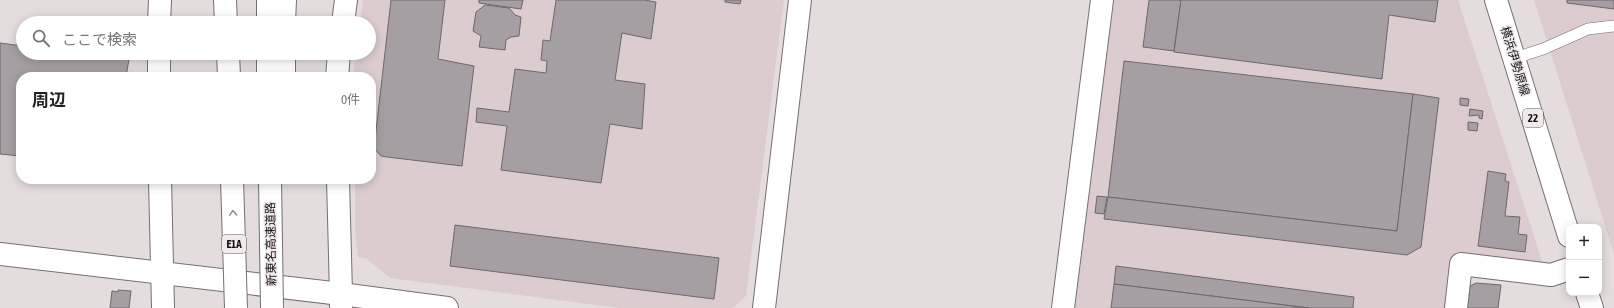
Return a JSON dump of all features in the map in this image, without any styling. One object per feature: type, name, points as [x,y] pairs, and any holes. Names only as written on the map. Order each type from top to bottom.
[{"type":"main road","points":[[159,16],[160,0]]},
{"type":"main road","points":[[225,0],[226,16]]},
{"type":"main road","points":[[230,0],[230,16]]},
{"type":"main road","points":[[268,0],[268,16]]},
{"type":"main road","points":[[284,16],[285,0]]},
{"type":"main road","points":[[344,16],[346,0]]},
{"type":"main road","points":[[764,308],[800,0]]},
{"type":"main road","points":[[1063,308],[1102,0]]},
{"type":"main road","name":"横浜伊勢原線","points":[[1496,0],[1566,226]]},
{"type":"main road","points":[[159,60],[159,72]]},
{"type":"main road","points":[[229,60],[230,72]]},
{"type":"main road","points":[[268,60],[268,72]]},
{"type":"main road","points":[[284,60],[284,72]]},
{"type":"main road","points":[[337,72],[338,60]]},
{"type":"main road","points":[[160,184],[163,308]]},
{"type":"main road","name":"E1A","points":[[232,184],[236,308]]},
{"type":"main road","name":"新東名高速道路","points":[[270,184],[272,308]]},
{"type":"main road","points":[[282,184],[284,308]]},
{"type":"main road","points":[[338,184],[341,301]]},
{"type":"main road","points":[[0,254],[162,274],[341,301],[447,308]]},
{"type":"main road","points":[[1456,308],[1461,264],[1551,275],[1566,270]]},
{"type":"main road","points":[[1588,296],[1592,308]]},
{"type":"lane","points":[[1514,58],[1543,49],[1588,29],[1614,26]]},
{"type":"shaded area","points":[[363,0],[784,0],[746,296],[733,308],[620,308],[390,278],[366,258],[358,257],[355,231],[355,184],[376,184],[376,72],[354,72],[355,60],[376,60],[376,16],[361,16]]},
{"type":"shaded area","points":[[1111,0],[1458,0],[1543,264],[1452,255],[1446,308],[1073,308]]},
{"type":"shaded area","points":[[1534,0],[1614,0],[1614,254]]},
{"type":"building","points":[[391,0],[445,0],[438,59],[474,66],[462,166],[381,156],[376,150],[376,131]]},
{"type":"building","points":[[479,0],[523,0],[521,9],[479,3]]},
{"type":"building","points":[[556,0],[644,0],[656,2],[651,39],[622,33],[615,80],[645,84],[642,129],[610,124],[601,183],[501,170],[507,126],[476,122],[477,108],[509,112],[515,69],[546,73],[547,61],[541,60],[543,40],[550,41]]},
{"type":"building","points":[[725,0],[741,0],[740,4],[725,2]]},
{"type":"building","points":[[1149,0],[1181,0],[1174,51],[1143,47]]},
{"type":"building","points":[[1181,0],[1438,0],[1435,22],[1389,15],[1382,79],[1174,52]]},
{"type":"building","points":[[1567,0],[1614,0],[1614,9],[1567,3]]},
{"type":"building","points":[[485,5],[509,8],[515,15],[521,17],[519,36],[511,37],[506,40],[505,50],[479,47],[481,36],[473,31],[476,12]]},
{"type":"building","points":[[0,43],[16,45],[16,60],[129,60],[127,72],[16,72],[16,156],[0,154]]},
{"type":"building","points":[[1124,61],[1413,94],[1397,231],[1108,197]]},
{"type":"building","points":[[1413,94],[1439,98],[1421,247],[1407,255],[1104,219],[1108,197],[1397,231]]},
{"type":"building","points":[[1460,98],[1469,99],[1468,106],[1460,105]]},
{"type":"building","points":[[1470,109],[1483,111],[1482,119],[1479,118],[1479,115],[1469,116]]},
{"type":"building","points":[[1468,122],[1478,123],[1477,131],[1468,130]]},
{"type":"building","points":[[1488,171],[1506,174],[1505,181],[1509,182],[1505,216],[1520,217],[1518,234],[1527,235],[1525,252],[1478,246]]},
{"type":"building","points":[[1097,196],[1107,197],[1104,214],[1095,213]]},
{"type":"building","points":[[455,225],[719,258],[714,299],[450,266]]},
{"type":"building","points":[[1116,266],[1354,297],[1353,308],[1309,308],[1114,284]]},
{"type":"building","points":[[1476,283],[1501,285],[1498,308],[1467,308],[1470,286]]},
{"type":"building","points":[[1114,284],[1309,308],[1111,308]]},
{"type":"building","points":[[118,290],[131,291],[129,308],[110,308],[112,291],[118,292]]}]
